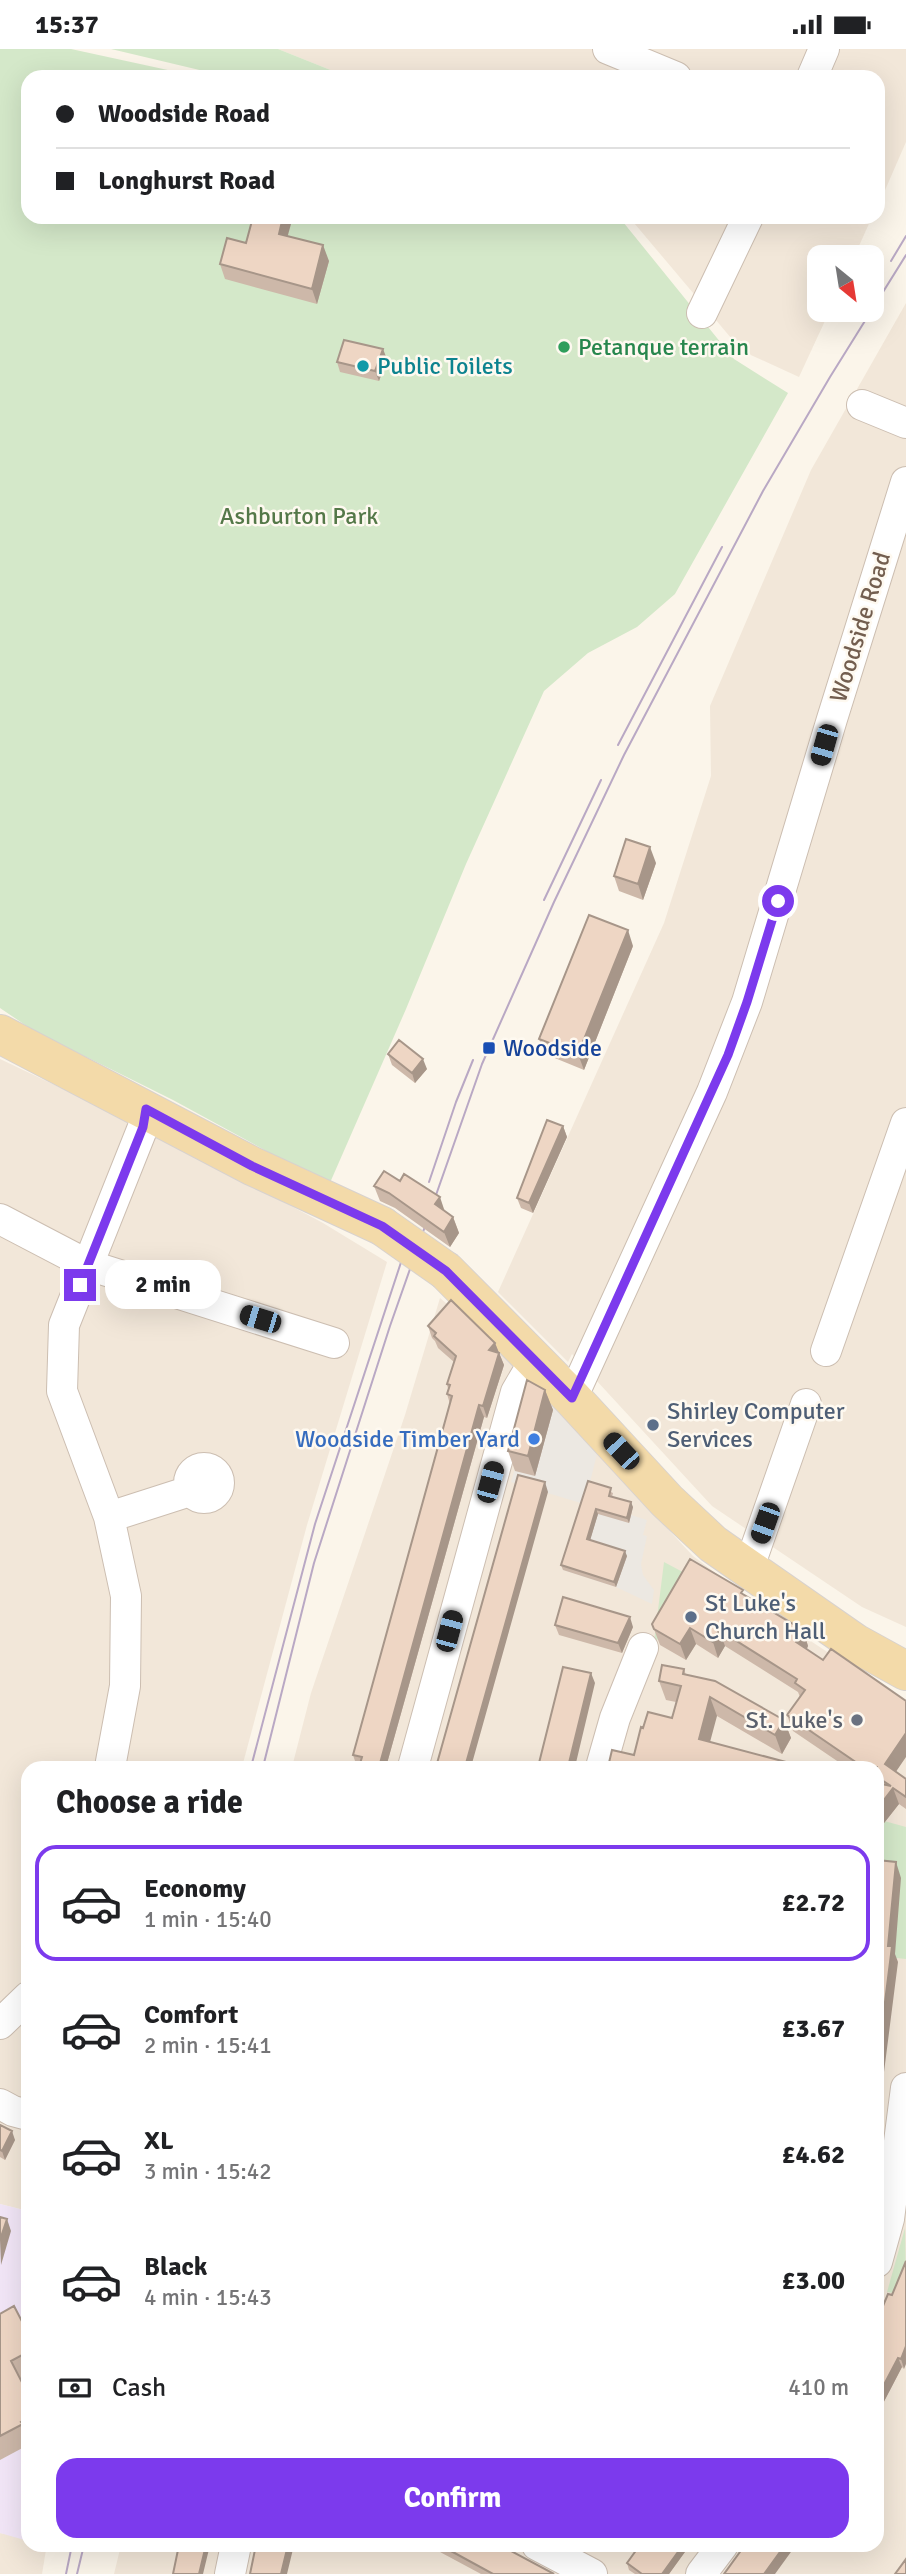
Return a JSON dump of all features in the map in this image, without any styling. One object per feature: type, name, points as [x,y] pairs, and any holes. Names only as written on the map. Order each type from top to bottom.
[{"type":"main road","points":[[0,1034],[252,1166],[382,1226],[446,1271],[572,1398],[667,1501],[713,1544],[855,1643],[906,1671]]},
{"type":"street","points":[[608,49],[659,70]]},
{"type":"street","points":[[815,70],[824,49]]},
{"type":"street","points":[[702,313],[745,224]]},
{"type":"street","points":[[862,405],[906,423]]},
{"type":"street","name":"Woodside Road","points":[[572,1398],[712,1092],[747,1002],[906,482]]},
{"type":"street","points":[[111,1761],[125,1686],[125,1596],[109,1517],[62,1391],[64,1325],[143,1127],[146,1109]]},
{"type":"street","points":[[826,1351],[906,1123]]},
{"type":"street","points":[[0,1219],[88,1265],[334,1343]]},
{"type":"street","points":[[414,1761],[516,1392],[526,1375],[538,1364]]},
{"type":"street","points":[[748,1570],[806,1404]]},
{"type":"street","points":[[109,1517],[190,1491]]},
{"type":"street","points":[[603,1761],[615,1719],[643,1648]]},
{"type":"street","points":[[0,2024],[21,2004]]},
{"type":"street","points":[[884,2227],[889,2219],[906,2088]]},
{"type":"street","points":[[0,2104],[21,2113]]},
{"type":"street","points":[[230,2574],[235,2552]]},
{"type":"street","points":[[550,2552],[592,2574]]},
{"type":"street","points":[[701,2574],[718,2552]]},
{"type":"shaded area","points":[[278,49],[906,49],[906,142],[885,190],[885,70],[330,70]]},
{"type":"shaded area","points":[[635,224],[869,224],[859,245],[807,245],[807,322],[824,322],[799,377],[742,351]]},
{"type":"shaded area","points":[[906,303],[906,1627],[862,1607],[712,1506],[572,1354],[568,1362],[498,1292],[664,923],[711,776],[710,706],[811,470]]},
{"type":"shaded area","points":[[0,1059],[143,1127],[323,1223],[387,1262],[307,1525],[244,1761],[21,1761],[21,2209],[0,2204]]},
{"type":"shaded area","points":[[440,1298],[502,1351],[693,1556],[771,1615],[906,1707],[906,2574],[114,2574],[119,2552],[884,2552],[884,1761],[294,1761],[311,1693],[405,1415]]},
{"type":"shaded area","points":[[534,1400],[553,1407],[597,1454],[589,1486],[613,1493],[611,1501],[633,1507],[631,1515],[647,1520],[643,1535],[647,1536],[641,1564],[643,1575],[654,1590],[652,1604],[616,1587],[563,1570],[584,1504],[511,1482]]},
{"type":"shaded area","points":[[0,2204],[21,2209],[21,2539],[0,2533]]},
{"type":"shaded area","points":[[0,2533],[21,2538],[21,2552],[46,2552],[42,2574],[0,2574]]},
{"type":"green space","name":"Ashburton Park","points":[[0,49],[71,49],[168,70],[21,70],[21,224],[625,224],[734,359],[788,393],[675,594],[637,627],[588,653],[544,691],[466,864],[329,1185],[173,1100],[34,1031],[0,1008]]},
{"type":"green space","points":[[111,49],[278,49],[330,70],[200,70]]},
{"type":"green space","points":[[664,1562],[694,1578],[654,1642]]},
{"type":"green space","points":[[884,1821],[906,1827],[906,1959],[884,1957],[884,1952],[895,1947],[897,1924],[889,1923],[884,1903]]},
{"type":"green space","points":[[905,2228],[906,2279],[900,2294],[887,2292]]},
{"type":"building","points":[[251,224],[281,224],[279,234],[323,245],[312,289],[220,264],[227,238],[246,243]]},
{"type":"building","points":[[344,340],[383,349],[375,371],[337,362]]},
{"type":"building","points":[[626,839],[650,847],[638,884],[614,876]]},
{"type":"building","points":[[589,915],[628,930],[578,1054],[539,1039]]},
{"type":"building","points":[[399,1040],[423,1059],[412,1073],[388,1054]]},
{"type":"building","points":[[547,1120],[563,1126],[529,1203],[517,1198]]},
{"type":"building","points":[[384,1171],[400,1181],[404,1174],[440,1197],[435,1204],[453,1217],[444,1232],[389,1193],[374,1186]]},
{"type":"building","points":[[451,1300],[495,1343],[489,1350],[499,1353],[483,1406],[479,1405],[381,1761],[361,1761],[362,1757],[353,1755],[452,1396],[447,1394],[450,1385],[447,1384],[456,1356],[434,1336],[436,1333],[428,1326]]},
{"type":"building","points":[[527,1380],[545,1390],[528,1456],[508,1451]]},
{"type":"building","points":[[518,1475],[545,1482],[467,1761],[438,1761]]},
{"type":"building","points":[[588,1481],[611,1488],[609,1496],[631,1502],[627,1518],[596,1509],[587,1539],[625,1551],[614,1582],[561,1565]]},
{"type":"building","points":[[690,1559],[803,1630],[796,1642],[823,1660],[831,1649],[906,1701],[906,1733],[885,1764],[906,1779],[906,1797],[893,1788],[884,1800],[884,1784],[891,1786],[884,1782],[884,1761],[854,1761],[787,1715],[805,1690],[795,1683],[797,1679],[719,1630],[713,1642],[690,1628],[680,1644],[654,1629],[652,1624]]},
{"type":"building","points":[[563,1597],[630,1617],[618,1643],[555,1625]]},
{"type":"building","points":[[662,1665],[684,1669],[683,1674],[715,1681],[784,1720],[775,1735],[710,1697],[699,1739],[782,1761],[609,1761],[612,1750],[634,1755],[648,1712],[672,1718],[681,1686],[659,1681]]},
{"type":"building","points":[[563,1667],[591,1673],[569,1761],[540,1761]]},
{"type":"building","points":[[884,1861],[896,1862],[888,1946],[892,1946],[884,2010]]},
{"type":"building","points":[[0,2125],[12,2131],[2,2151],[0,2150]]},
{"type":"building","points":[[0,2217],[7,2219],[0,2240]]},
{"type":"building","points":[[906,2261],[906,2346],[884,2385],[884,2303],[888,2294],[892,2295]]},
{"type":"building","points":[[14,2306],[21,2320],[21,2356],[11,2361],[21,2380],[21,2425],[0,2436],[0,2314]]},
{"type":"building","points":[[178,2552],[204,2552],[199,2574],[173,2574]]},
{"type":"building","points":[[255,2552],[286,2552],[281,2574],[250,2574]]},
{"type":"building","points":[[453,2552],[513,2552],[554,2574],[493,2574]]},
{"type":"building","points":[[635,2552],[678,2552],[662,2574],[642,2574],[627,2563]]},
{"type":"building","points":[[740,2552],[780,2552],[764,2574],[724,2574]]},
{"type":"building","points":[[906,2559],[906,2574],[895,2574]]},
{"type":"tram line","points":[[891,261],[906,236]]},
{"type":"tram line","points":[[264,1761],[314,1563],[390,1326],[482,1064],[554,902],[624,755],[763,491],[906,255]]},
{"type":"tram line","points":[[618,745],[722,547]]},
{"type":"tram line","points":[[544,900],[601,780]]},
{"type":"tram line","points":[[429,1182],[473,1060]]},
{"type":"tram line","points":[[253,1761],[315,1524],[408,1241]]},
{"type":"tram line","points":[[66,2574],[71,2552]]},
{"type":"tram line","points":[[77,2574],[82,2552]]},
{"type":"place","name":"Petanque terrain","points":[[564,347]]},
{"type":"place","name":"Public Toilets","points":[[363,366]]},
{"type":"place","name":"Woodside","points":[[489,1048]]},
{"type":"place","name":"Shirley Computer Services","points":[[653,1425]]},
{"type":"place","name":"Woodside Timber Yard","points":[[534,1439]]},
{"type":"place","name":"St Luke's Church Hall","points":[[691,1617]]},
{"type":"place","name":"St. Luke's","points":[[857,1720]]},
{"type":"route","points":[[80,1285],[143,1127],[146,1109],[252,1166],[382,1226],[446,1271],[572,1398],[728,1055],[778,901]]}]
